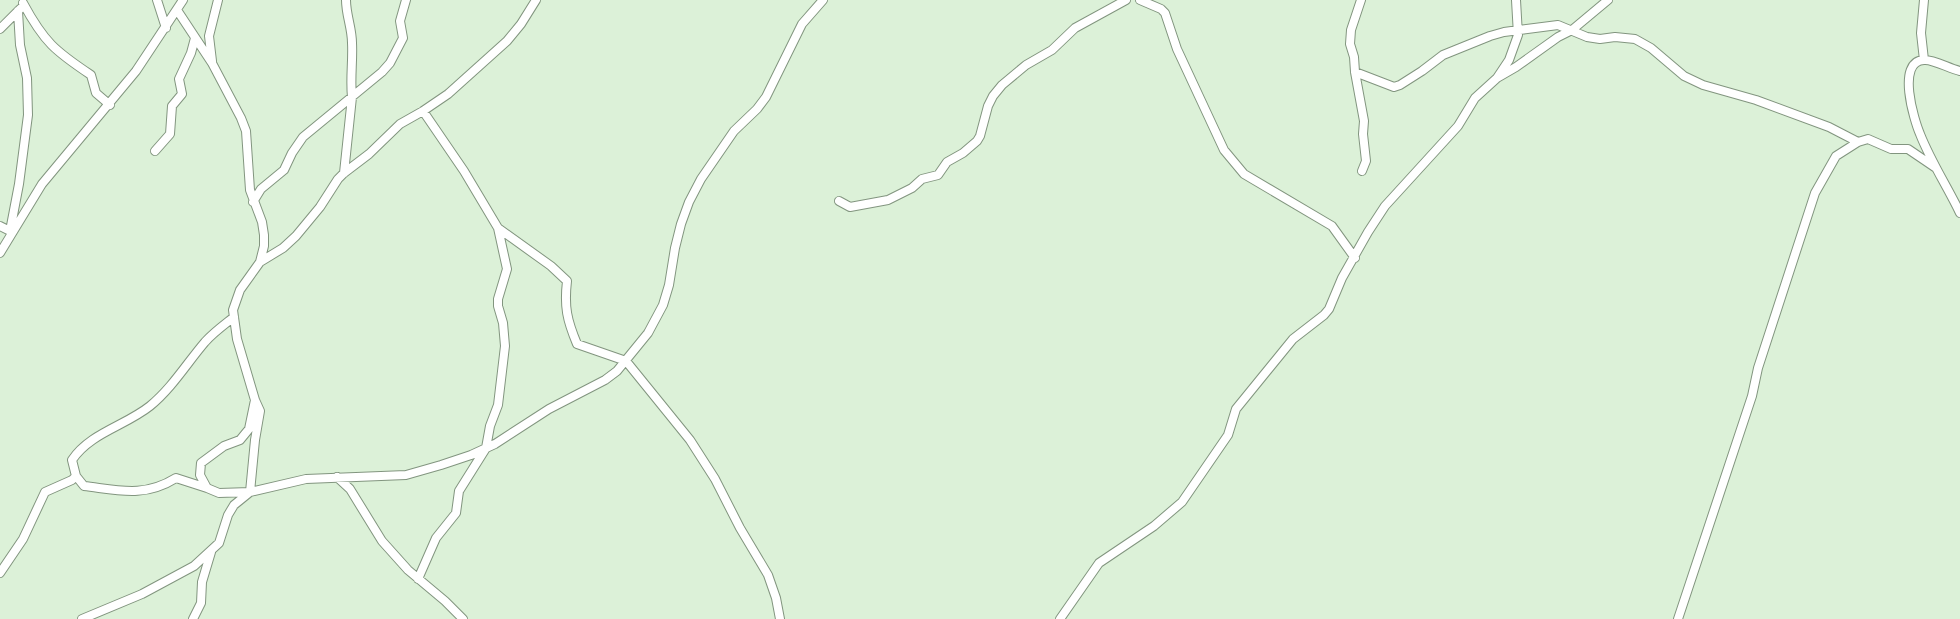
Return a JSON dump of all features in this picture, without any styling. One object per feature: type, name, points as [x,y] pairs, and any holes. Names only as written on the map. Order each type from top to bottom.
[{"type":"street","points":[[157,0],[166,28]]},
{"type":"street","points":[[0,253],[11,231],[42,184],[110,105],[166,28],[183,0]]},
{"type":"street","points":[[212,63],[209,36],[218,0]]},
{"type":"street","points":[[344,173],[352,98],[352,40],[346,0]]},
{"type":"street","points":[[253,202],[261,189],[284,170],[292,153],[303,137],[382,72],[401,45],[403,38],[400,21],[406,0]]},
{"type":"street","points":[[260,262],[283,248],[296,236],[320,207],[344,173],[369,154],[400,124],[423,112],[448,94],[507,41],[521,24],[536,0]]},
{"type":"street","points":[[234,317],[206,342],[160,397],[149,407],[131,420],[114,427],[85,445],[78,452],[72,460],[76,476],[84,486],[138,492],[164,485],[176,478],[219,493],[250,492],[306,479],[414,474],[463,458],[503,439],[549,409],[605,380],[617,371],[648,333],[663,305],[669,285],[681,224],[701,179],[734,131],[757,109],[766,97],[802,24],[823,0]]},
{"type":"street","points":[[839,201],[850,207],[888,200],[912,188],[922,179],[938,175],[947,162],[963,153],[980,136],[988,106],[1002,85],[1026,65],[1052,50],[1075,28],[1126,0]]},
{"type":"street","points":[[1140,0],[1160,9],[1165,14],[1177,49],[1220,143],[1239,169],[1250,178],[1332,226],[1354,258]]},
{"type":"street","points":[[1361,0],[1350,37],[1364,121],[1363,134],[1366,161],[1362,171]]},
{"type":"street","points":[[1497,78],[1512,53],[1518,30],[1516,0]]},
{"type":"street","points":[[1060,619],[1099,563],[1154,526],[1182,502],[1228,435],[1236,409],[1293,339],[1329,309],[1342,278],[1368,232],[1390,199],[1407,183],[1458,126],[1475,98],[1497,78],[1558,37],[1572,30],[1608,0]]},
{"type":"street","points":[[1924,0],[1921,34],[1924,60]]},
{"type":"street","points":[[25,1],[38,30],[46,40],[62,56],[91,75],[96,93],[110,105]]},
{"type":"street","points":[[0,29],[25,1]]},
{"type":"street","points":[[82,619],[95,616],[142,594],[194,566],[219,543],[228,516],[234,505],[250,492],[260,411],[237,338],[233,310],[240,290],[260,262],[264,246],[264,235],[262,222],[253,202],[248,174],[246,131],[232,98],[212,63],[177,10]]},
{"type":"street","points":[[11,231],[28,115],[27,78],[20,45],[18,11]]},
{"type":"street","points":[[1355,72],[1394,87],[1422,71],[1443,55],[1490,36],[1558,25],[1587,37],[1635,39],[1651,48],[1684,76],[1704,85],[1740,94],[1829,127],[1858,142]]},
{"type":"street","points":[[155,151],[170,134],[172,106],[182,94],[179,79],[191,53],[194,38]]},
{"type":"street","points":[[1960,71],[1924,60],[1916,62],[1908,78],[1908,87],[1920,134],[1960,213]]},
{"type":"street","points":[[418,579],[436,538],[456,513],[459,491],[486,448],[490,426],[501,393],[504,360],[503,323],[498,299],[507,269],[498,228],[464,171],[423,112]]},
{"type":"street","points":[[1678,619],[1752,396],[1758,368],[1815,193],[1836,156],[1858,142],[1868,139],[1891,149],[1908,149],[1936,168]]},
{"type":"street","points":[[0,226],[11,231]]},
{"type":"street","points":[[498,228],[551,266],[567,281],[565,302],[567,320],[577,344],[626,361],[675,420],[715,479],[740,528],[768,575],[776,598],[780,619]]},
{"type":"street","points":[[207,488],[200,475],[200,463],[216,450],[240,440],[246,435],[251,422],[255,400]]},
{"type":"street","points":[[0,573],[23,539],[45,492],[72,480],[76,476]]},
{"type":"street","points":[[337,477],[350,489],[382,541],[418,579],[463,619]]},
{"type":"street","points":[[193,619],[201,604],[202,582],[211,552]]}]
